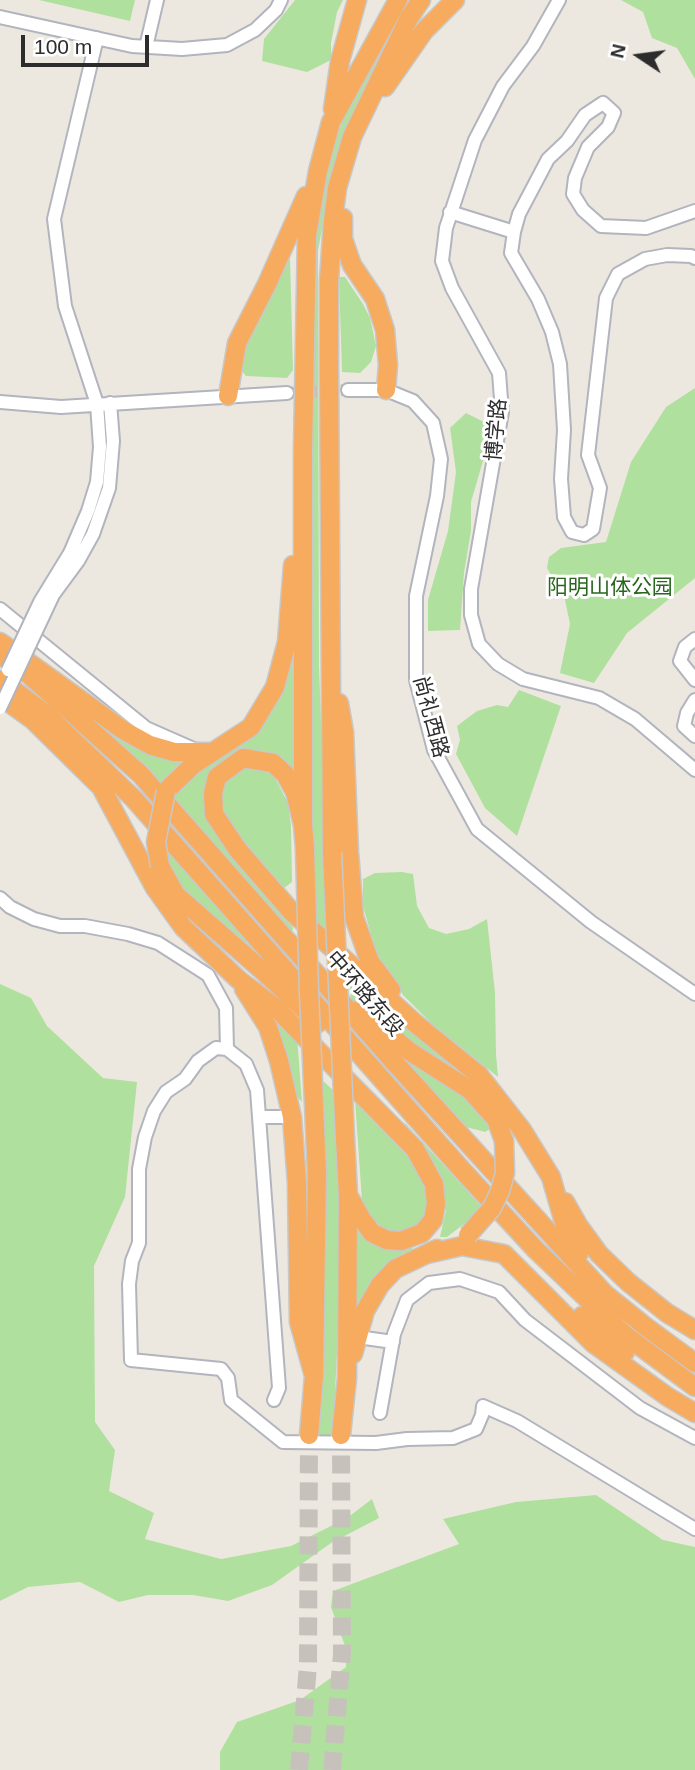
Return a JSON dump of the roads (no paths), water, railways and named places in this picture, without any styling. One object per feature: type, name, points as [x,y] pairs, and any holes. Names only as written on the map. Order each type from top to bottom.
[{"type":"highway","points":[[0,642],[123,730],[150,745],[174,752],[207,752],[222,747],[251,727],[275,687],[287,642],[303,450],[307,359],[307,235],[318,171],[331,122],[340,61],[357,0]]},
{"type":"highway","points":[[331,122],[398,0]]},
{"type":"highway","points":[[341,1435],[347,1378],[348,1195],[331,852],[329,281],[337,188],[352,136],[409,18],[421,0]]},
{"type":"highway","points":[[352,136],[424,31],[455,0]]},
{"type":"highway","points":[[345,159],[343,239],[352,265],[375,299],[385,330],[388,365],[386,390]]},
{"type":"highway","points":[[228,396],[237,343],[318,171]]},
{"type":"highway","points":[[303,450],[303,825],[317,1173],[314,1376],[309,1435]]},
{"type":"highway","name":"中环路东段","points":[[0,655],[26,672],[141,775],[605,1294],[695,1363]]},
{"type":"highway","points":[[330,655],[344,732],[354,917],[370,962],[416,1024]]},
{"type":"highway","name":"中环路东段","points":[[0,680],[46,714],[134,799],[536,1250],[625,1335],[695,1387]]},
{"type":"highway","points":[[0,696],[33,720],[102,788],[155,888],[183,927],[239,980],[276,1008],[415,1149],[435,1184],[436,1205],[433,1220],[422,1233],[394,1241],[372,1233],[360,1218],[348,1195]]},
{"type":"highway","points":[[207,752],[166,791],[156,842],[160,866],[176,895],[264,972],[417,1118]]},
{"type":"highway","points":[[303,825],[295,792],[285,774],[273,763],[243,758],[218,777],[213,793],[214,814],[238,850],[291,911],[416,1024],[479,1074],[522,1130],[578,1225],[599,1254],[628,1282],[695,1331]]},
{"type":"highway","points":[[239,980],[268,1027],[292,1117],[297,1183],[299,1322],[314,1376]]},
{"type":"highway","points":[[326,985],[409,1051],[470,1090],[496,1119],[504,1141],[505,1173],[492,1208],[468,1234],[395,1269],[380,1285],[365,1311],[347,1378]]},
{"type":"highway","points":[[551,1177],[570,1243],[608,1284],[695,1349]]},
{"type":"highway","points":[[503,1215],[536,1272],[571,1307],[661,1382],[695,1404]]},
{"type":"highway","points":[[427,1254],[462,1246],[504,1254],[594,1344],[695,1413]]},
{"type":"street","points":[[146,47],[157,0]]},
{"type":"street","points":[[0,17],[146,47],[181,49],[227,45],[255,30],[276,10],[281,0]]},
{"type":"street","name":"博学路","points":[[559,0],[533,46],[503,86],[475,140],[446,228],[442,261],[452,288],[499,373],[502,412],[471,589],[471,615],[479,644],[498,664],[523,680],[599,698],[635,719],[695,770]]},
{"type":"street","points":[[0,690],[30,622],[93,534],[109,488],[113,441],[104,404],[65,306],[54,219],[97,38]]},
{"type":"street","points":[[695,211],[646,228],[601,226],[583,210],[573,194],[575,178],[588,148],[608,127],[614,113],[603,103],[585,115],[567,141],[548,159],[519,214],[511,253],[543,310],[560,364],[564,430],[561,479],[564,517],[572,532],[584,535],[593,529],[600,488],[588,455],[606,298],[618,274],[645,259],[667,255],[695,258]]},
{"type":"street","points":[[450,212],[514,232]]},
{"type":"street","name":"尚礼西路","points":[[348,390],[386,390],[413,401],[433,423],[441,459],[437,496],[416,596],[416,680],[434,750],[477,829],[591,922],[695,994]]},
{"type":"street","points":[[0,402],[61,407],[286,393]]},
{"type":"street","points":[[0,708],[74,557]]},
{"type":"street","points":[[0,609],[146,728],[207,752]]},
{"type":"street","points":[[695,639],[685,647],[680,662],[695,680]]},
{"type":"street","points":[[695,700],[687,713],[684,726],[695,736]]},
{"type":"street","points":[[0,898],[10,907],[34,919],[60,926],[85,926],[128,934],[158,943],[208,975],[226,1008],[223,1049]]},
{"type":"street","points":[[0,906],[37,927],[123,939],[160,950],[206,981],[220,1010],[223,1049]]},
{"type":"street","points":[[274,1400],[279,1388],[257,1090],[246,1064],[223,1049],[216,1048],[198,1060],[186,1079],[166,1092],[154,1111],[145,1138],[139,1169],[139,1243],[132,1261],[129,1284],[131,1360],[221,1369],[228,1378],[231,1400],[283,1442],[376,1443],[453,1438],[476,1429],[483,1406],[517,1422],[695,1529]]},
{"type":"street","points":[[259,1117],[292,1117]]},
{"type":"street","points":[[380,1413],[393,1342],[407,1300],[429,1283],[460,1279],[499,1292],[525,1320],[640,1408],[695,1438]]},
{"type":"street","points":[[358,1337],[393,1342]]},
{"type":"tunnel","points":[[287,393],[348,390]]},
{"type":"tunnel","points":[[299,1770],[308,1666],[309,1435]]},
{"type":"tunnel","points":[[332,1770],[342,1654],[341,1435]]},
{"type":"park label","name":"阳明山体公园","points":[[610,588]]}]
